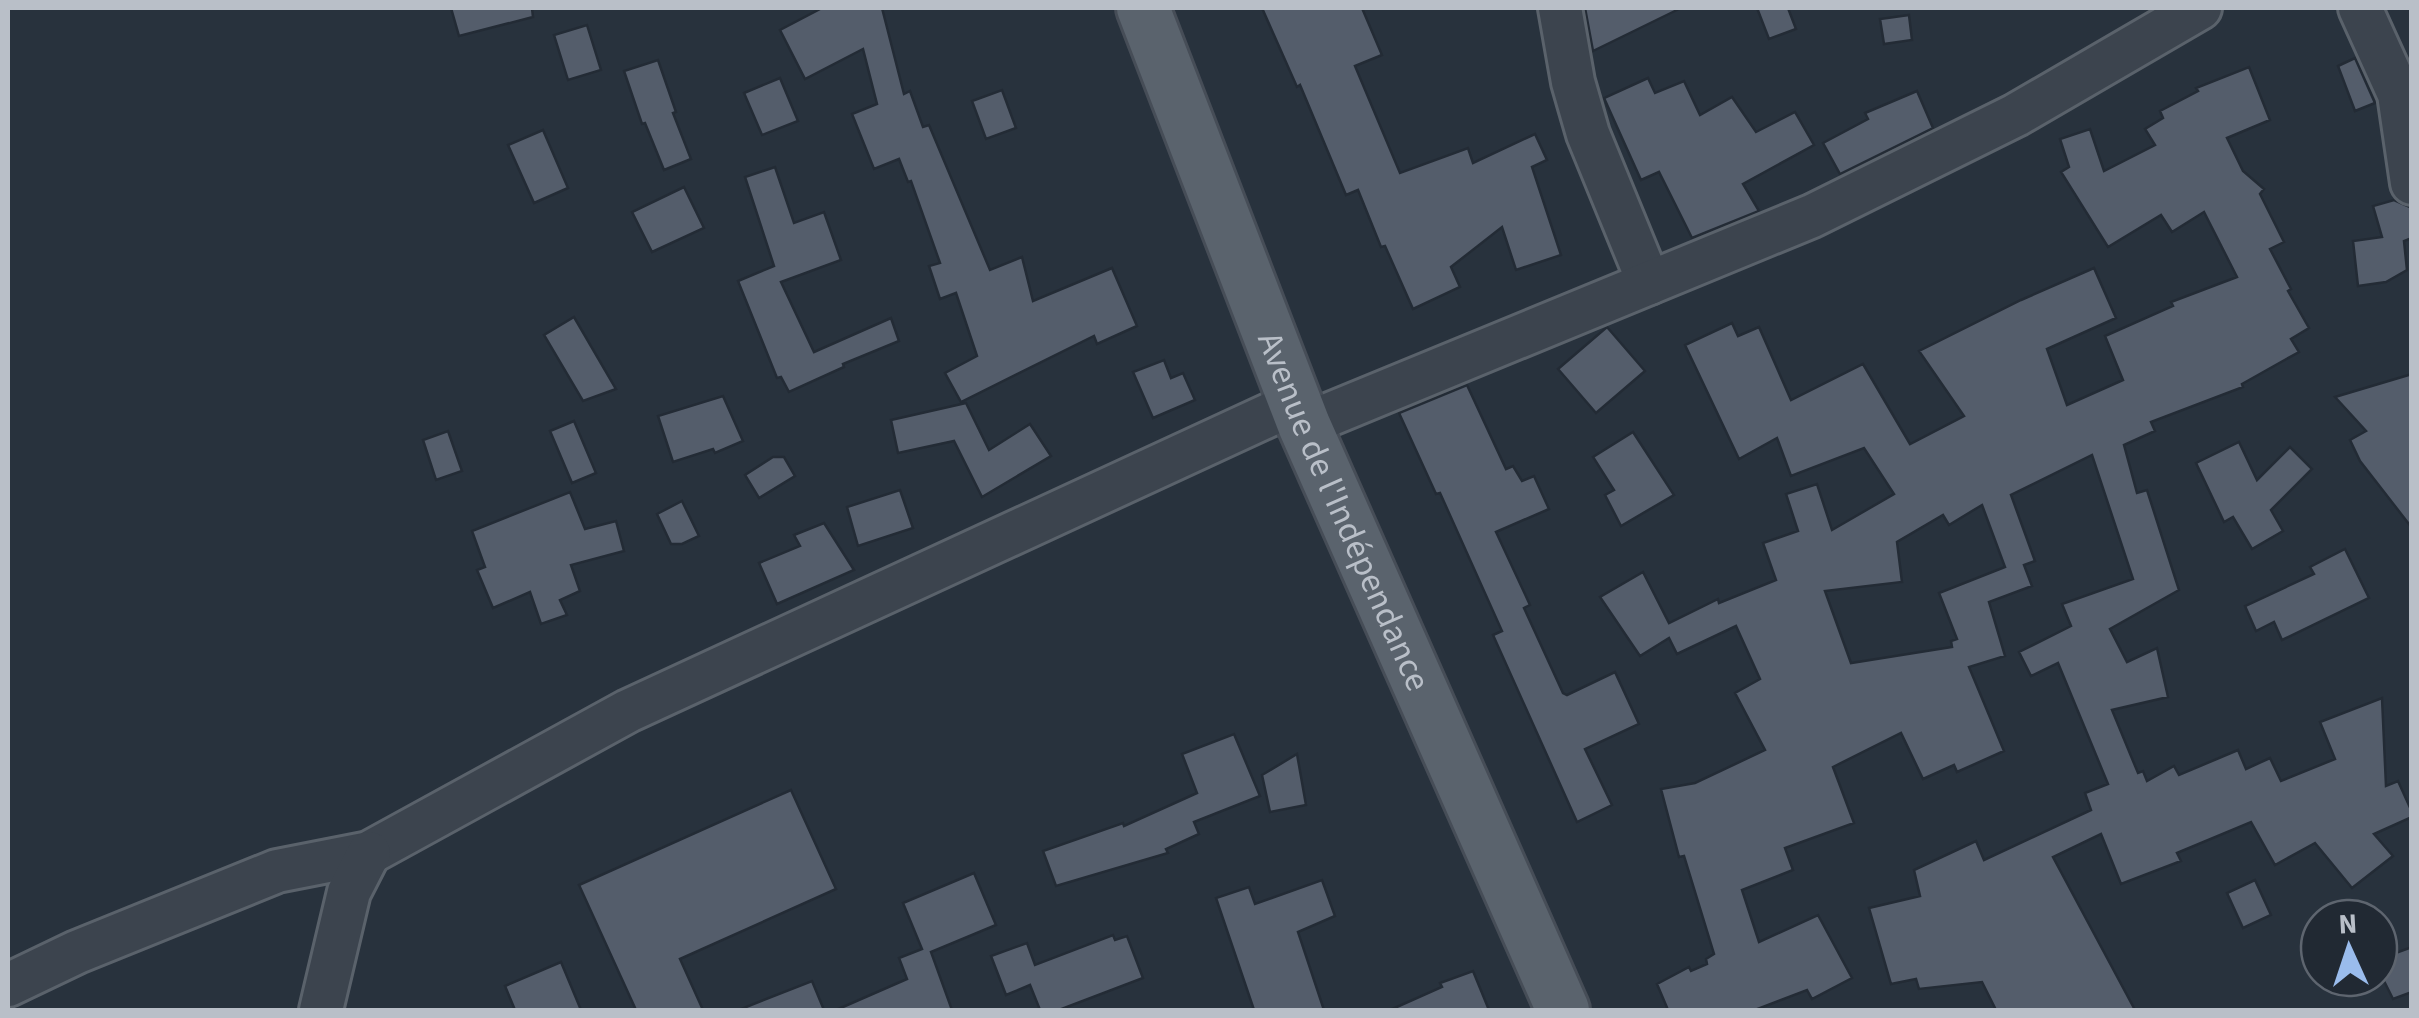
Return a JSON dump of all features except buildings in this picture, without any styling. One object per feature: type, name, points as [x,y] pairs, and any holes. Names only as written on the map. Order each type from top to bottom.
[{"type":"main road","name":"Avenue de l'Indépendance","points":[[1143,8],[1299,414],[1563,1010]]},
{"type":"street","points":[[1560,8],[1573,82],[1588,134],[1649,283]]},
{"type":"street","points":[[8,985],[77,952],[277,871],[369,853],[628,712],[1299,414],[1649,283],[1812,216],[2016,115],[2200,8]]},
{"type":"street","points":[[2360,8],[2399,94],[2412,183]]},
{"type":"street","points":[[321,1010],[348,892],[369,853]]}]
